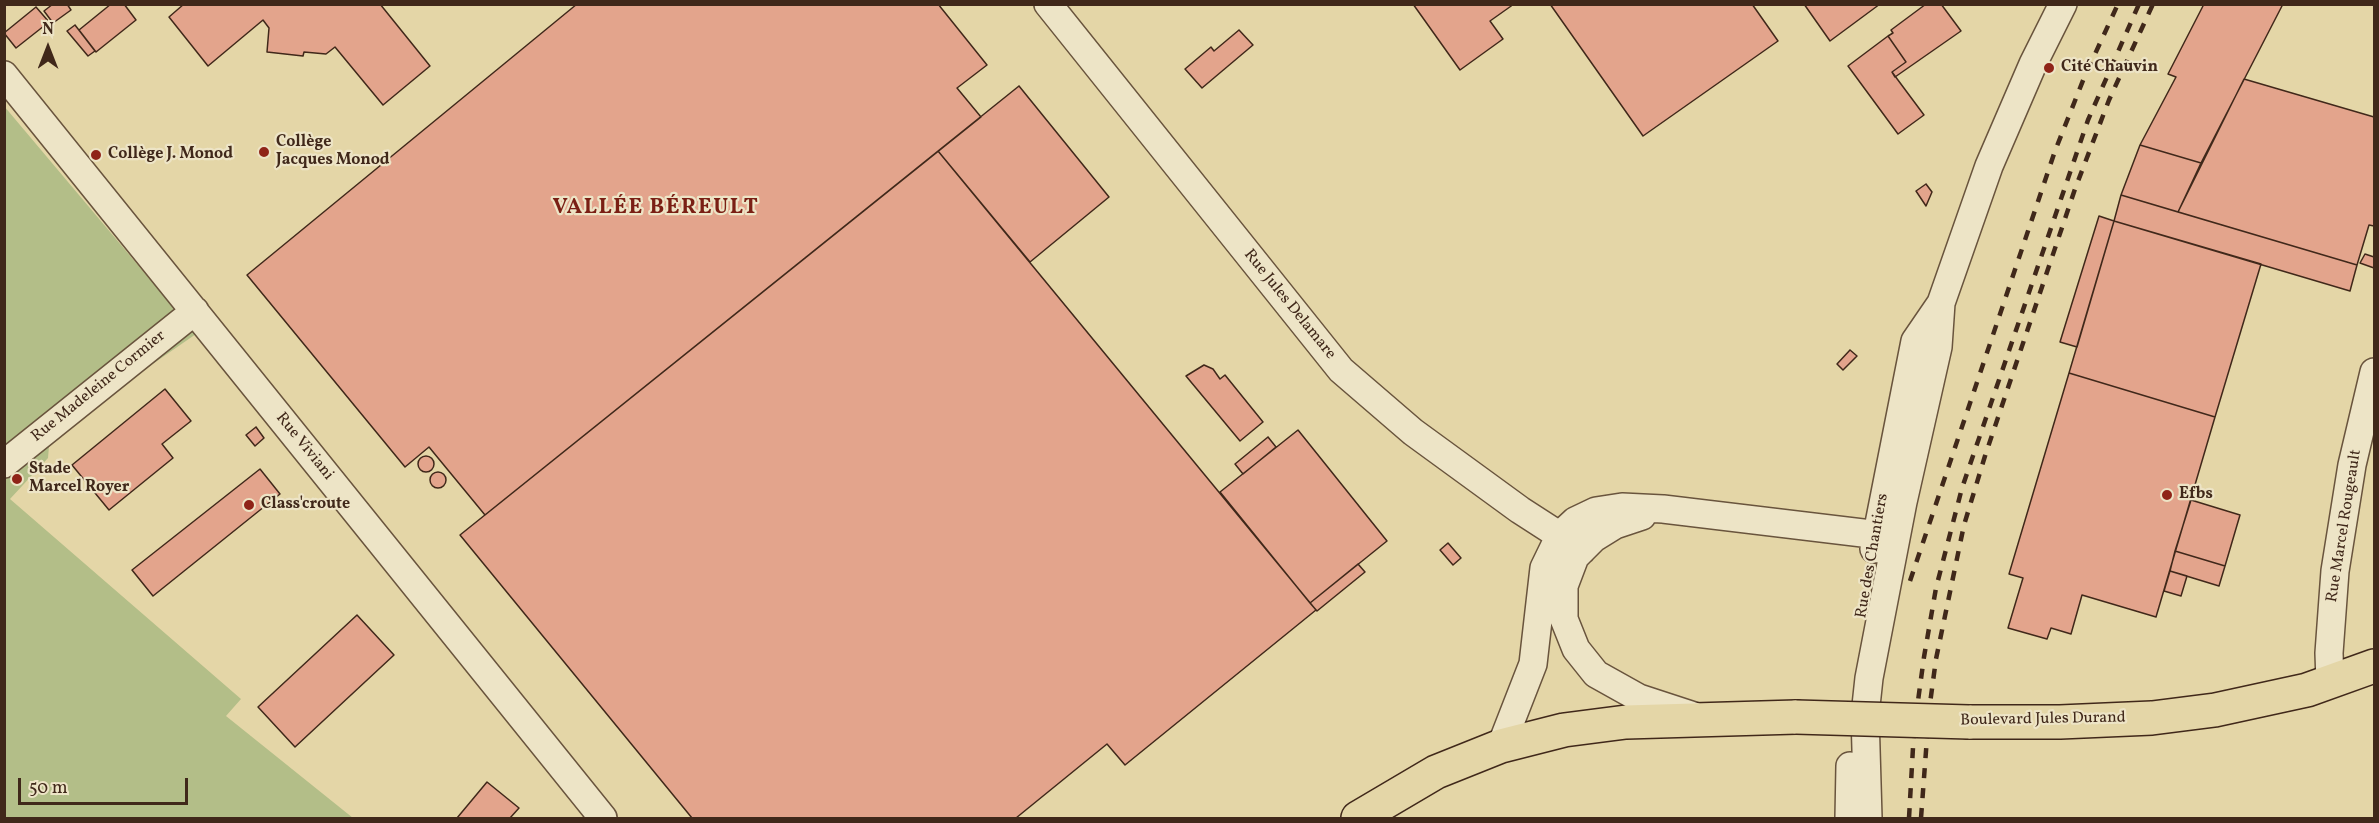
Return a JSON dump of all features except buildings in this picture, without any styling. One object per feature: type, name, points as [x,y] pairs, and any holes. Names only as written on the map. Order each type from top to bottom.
[{"type":"main road","name":"Boulevard Jules Durand","points":[[1358,819],[1436,772],[1501,746],[1564,729],[1626,722],[1796,717],[1969,722],[2060,722],[2152,718],[2215,710],[2330,682],[2374,666]]},
{"type":"street","name":"Rue Jules Delamare","points":[[1048,4],[1341,370],[1413,432],[1520,510],[1571,542]]},
{"type":"street","name":"Rue des Chantiers","points":[[1849,819],[1853,676],[1886,535],[1938,347],[1941,303],[1989,166],[2063,4]]},
{"type":"street","name":"Rue Viviani","points":[[4,75],[603,819]]},
{"type":"street","name":"Rue Madeleine Cormier","points":[[4,464],[195,311]]},
{"type":"street","name":"Rue Marcel Rougeault","points":[[2330,682],[2329,653],[2335,571],[2352,465],[2374,372]]},
{"type":"street","name":"Boulevard Jules Durand","points":[[1706,720],[1639,698],[1596,674],[1576,649],[1564,619],[1564,586],[1575,557],[1571,542],[1575,521],[1596,511],[1622,507],[1663,509],[1886,535]]},
{"type":"street","name":"Rue des Chantiers","points":[[1868,819],[1865,715],[1886,535]]},
{"type":"street","name":"Boulevard Jules Durand","points":[[1501,746],[1533,664],[1544,568],[1571,542]]},
{"type":"green space","name":"Stade Marcel Royer","points":[[4,106],[196,334],[50,435],[48,458],[10,499],[241,699],[226,716],[353,818],[5,818]]},
{"type":"railway","points":[[1910,581],[2055,151],[2084,78],[2118,4]]},
{"type":"railway","points":[[1909,818],[1914,730],[1924,657],[1936,588],[1962,488],[2088,120],[2139,4]]},
{"type":"railway","points":[[1921,818],[1929,711],[1936,659],[1964,525],[2075,189],[2109,100],[2153,4]]},
{"type":"place","name":"Cité Chauvin","points":[[2049,68]]},
{"type":"place","name":"Collège Jacques Monod","points":[[264,152]]},
{"type":"place","name":"Collège J. Monod","points":[[96,155]]},
{"type":"place","name":"Stade Marcel Royer","points":[[17,479]]},
{"type":"place","name":"Efbs","points":[[2167,495]]},
{"type":"place","name":"Class'croute","points":[[249,505]]},
{"type":"district","name":"VALLÉE BÉREULT","points":[[656,209]]}]
